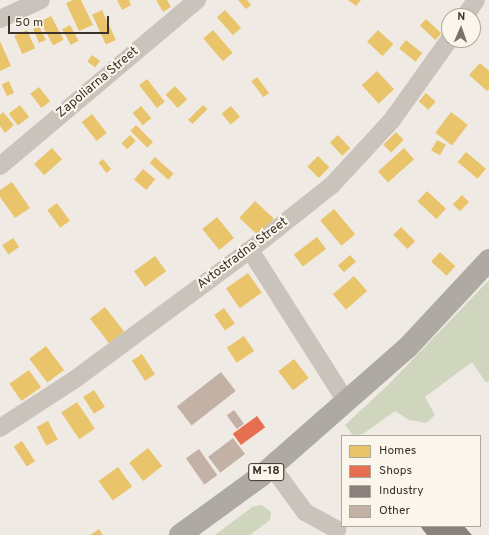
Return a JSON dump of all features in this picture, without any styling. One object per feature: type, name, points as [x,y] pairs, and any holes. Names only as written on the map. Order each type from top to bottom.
[{"type":"highway","name":"М-18","points":[[180,535],[272,467],[408,347],[489,260]]},
{"type":"street","points":[[0,19],[41,0]]},
{"type":"street","name":"Zapoliarna Street","points":[[0,166],[197,0]]},
{"type":"street","name":"Avtostradna Street","points":[[0,428],[74,380],[250,250],[332,185],[392,120],[443,48]]},
{"type":"street","points":[[250,250],[346,401]]},
{"type":"street","points":[[272,467],[305,512],[337,530]]},
{"type":"green space","points":[[489,280],[489,381],[486,383],[472,362],[425,397],[435,415],[426,423],[409,420],[395,411],[363,434],[353,435],[345,425],[389,384]]},
{"type":"green space","points":[[262,505],[271,512],[270,520],[250,535],[215,535],[252,507]]},
{"type":"building: Homes","points":[[73,0],[81,0],[93,25],[79,31],[66,3]]},
{"type":"building: Homes","points":[[117,0],[129,0],[131,5],[122,10]]},
{"type":"building: Homes","points":[[156,0],[167,0],[171,7],[163,12]]},
{"type":"building: Homes","points":[[238,0],[247,0],[251,5],[246,9]]},
{"type":"building: Homes","points":[[348,0],[361,0],[356,6]]},
{"type":"building: Homes","points":[[102,10],[116,40],[106,45],[92,15]]},
{"type":"building: Homes","points":[[225,10],[241,28],[233,35],[217,17]]},
{"type":"building: Homes","points":[[51,16],[64,40],[53,45],[40,22]]},
{"type":"building: Homes","points":[[426,19],[441,33],[435,40],[420,26]]},
{"type":"building: Homes","points":[[70,25],[79,41],[71,45],[62,29]]},
{"type":"building: Homes","points":[[39,26],[46,40],[39,43],[33,29]]},
{"type":"building: Homes","points":[[27,30],[35,48],[22,54],[14,36]]},
{"type":"building: Homes","points":[[213,30],[233,53],[223,61],[203,39]]},
{"type":"building: Homes","points":[[378,30],[393,44],[382,56],[367,42]]},
{"type":"building: Homes","points":[[406,40],[422,53],[415,62],[399,49]]},
{"type":"building: Homes","points":[[0,41],[11,66],[0,71]]},
{"type":"building: Homes","points":[[92,55],[100,61],[95,67],[87,61]]},
{"type":"building: Homes","points":[[480,63],[489,71],[489,89],[487,91],[469,75]]},
{"type":"building: Homes","points":[[377,71],[394,89],[379,104],[362,85]]},
{"type":"building: Homes","points":[[257,77],[269,93],[263,97],[251,81]]},
{"type":"building: Homes","points":[[147,79],[165,102],[157,108],[139,85]]},
{"type":"building: Homes","points":[[9,81],[14,93],[7,96],[2,84]]},
{"type":"building: Homes","points":[[175,86],[187,99],[178,108],[165,95]]},
{"type":"building: Homes","points":[[39,87],[50,101],[41,108],[30,94]]},
{"type":"building: Homes","points":[[426,93],[436,102],[428,110],[419,101]]},
{"type":"building: Homes","points":[[20,105],[29,117],[18,125],[9,113]]},
{"type":"building: Homes","points":[[203,105],[207,109],[192,124],[188,120]]},
{"type":"building: Homes","points":[[141,106],[151,118],[143,125],[133,113]]},
{"type":"building: Homes","points":[[231,106],[240,117],[230,124],[222,114]]},
{"type":"building: Homes","points":[[3,112],[14,125],[5,133],[0,126],[0,115]]},
{"type":"building: Homes","points":[[451,112],[468,125],[452,145],[435,133]]},
{"type":"building: Homes","points":[[92,114],[107,133],[97,141],[82,122]]},
{"type":"building: Homes","points":[[136,125],[153,142],[147,148],[130,131]]},
{"type":"building: Homes","points":[[396,132],[404,140],[391,153],[383,145]]},
{"type":"building: Homes","points":[[130,135],[136,141],[127,149],[122,143]]},
{"type":"building: Homes","points":[[338,135],[350,148],[342,156],[330,143]]},
{"type":"building: Homes","points":[[437,140],[446,145],[440,155],[431,150]]},
{"type":"building: Homes","points":[[52,148],[62,159],[44,175],[34,164]]},
{"type":"building: Homes","points":[[404,148],[414,159],[388,183],[378,171]]},
{"type":"building: Homes","points":[[466,152],[486,169],[478,179],[458,162]]},
{"type":"building: Homes","points":[[318,156],[329,167],[319,178],[307,167]]},
{"type":"building: Homes","points":[[155,157],[174,174],[168,180],[150,163]]},
{"type":"building: Homes","points":[[103,159],[111,169],[107,173],[98,163]]},
{"type":"building: Homes","points":[[143,169],[155,179],[146,190],[134,180]]},
{"type":"building: Homes","points":[[12,182],[30,208],[15,218],[0,197],[0,190]]},
{"type":"building: Homes","points":[[427,191],[446,209],[436,219],[417,201]]},
{"type":"building: Homes","points":[[462,195],[469,202],[460,211],[453,204]]},
{"type":"building: Homes","points":[[255,201],[274,219],[258,236],[239,218]]},
{"type":"building: Homes","points":[[57,203],[70,221],[60,228],[47,210]]},
{"type":"building: Homes","points":[[334,209],[355,234],[341,246],[320,221]]},
{"type":"building: Homes","points":[[217,217],[234,238],[219,250],[202,229]]},
{"type":"building: Homes","points":[[401,227],[415,241],[407,249],[393,235]]},
{"type":"building: Homes","points":[[317,237],[326,249],[303,266],[294,254]]},
{"type":"building: Homes","points":[[13,238],[19,247],[8,254],[2,245]]},
{"type":"building: Homes","points":[[440,252],[455,266],[446,276],[431,262]]},
{"type":"building: Homes","points":[[350,255],[356,262],[344,272],[338,265]]},
{"type":"building: Homes","points":[[155,256],[166,271],[145,287],[134,271]]},
{"type":"building: Homes","points":[[248,273],[262,293],[240,308],[226,288]]},
{"type":"building: Homes","points":[[354,276],[367,291],[346,309],[333,294]]},
{"type":"building: Homes","points":[[105,307],[124,331],[109,343],[90,319]]},
{"type":"building: Homes","points":[[224,308],[235,324],[225,330],[214,315]]},
{"type":"building: Homes","points":[[244,336],[254,351],[237,363],[227,348]]},
{"type":"building: Homes","points":[[46,346],[64,370],[47,383],[29,359]]},
{"type":"building: Homes","points":[[142,354],[155,374],[145,381],[132,361]]},
{"type":"building: Homes","points":[[294,359],[309,378],[293,390],[278,371]]},
{"type":"building: Homes","points":[[29,370],[41,387],[21,401],[9,384]]},
{"type":"building: Homes","points":[[94,390],[105,407],[94,414],[83,397]]},
{"type":"building: Homes","points":[[77,402],[95,429],[79,439],[61,413]]},
{"type":"building: Homes","points":[[48,421],[58,440],[46,446],[37,427]]},
{"type":"building: Homes","points":[[22,441],[35,461],[27,467],[14,446]]},
{"type":"building: Homes","points":[[148,448],[162,466],[143,481],[129,463]]},
{"type":"building: Homes","points":[[118,467],[132,486],[113,501],[99,481]]},
{"type":"building: Homes","points":[[99,529],[103,535],[90,535]]},
{"type":"building: Shops","points":[[257,416],[265,427],[241,445],[233,434]]},
{"type":"building: Industry","points":[[421,527],[465,527],[472,535],[427,535]]},
{"type":"building: Other","points":[[221,372],[236,391],[192,425],[177,406]]},
{"type":"building: Other","points":[[234,410],[244,424],[237,429],[227,415]]},
{"type":"building: Other","points":[[233,438],[245,454],[220,473],[208,457]]},
{"type":"building: Other","points":[[199,449],[217,475],[204,484],[186,458]]}]
